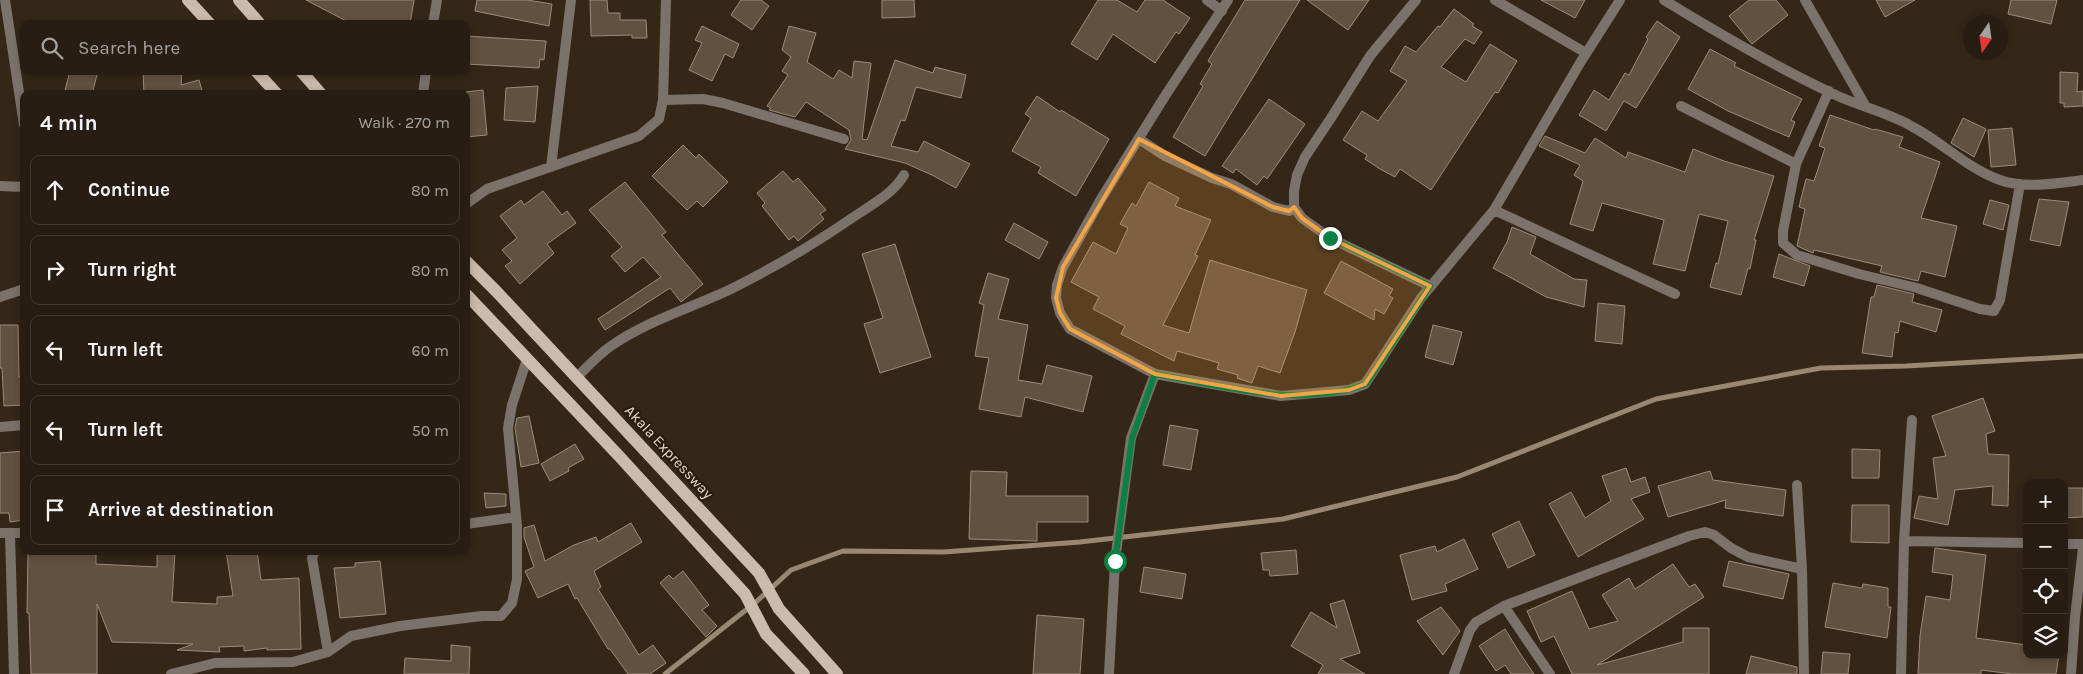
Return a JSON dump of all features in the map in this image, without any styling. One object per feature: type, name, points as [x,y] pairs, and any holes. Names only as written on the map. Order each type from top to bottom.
[{"type":"main road","points":[[188,0],[206,20]]},
{"type":"main road","points":[[244,2],[257,20]]},
{"type":"main road","points":[[260,75],[273,90]]},
{"type":"main road","points":[[304,75],[318,90]]},
{"type":"main road","name":"Akala Expressway","points":[[470,265],[759,572],[779,609],[837,674]]},
{"type":"main road","points":[[470,298],[745,594],[766,634],[804,674]]},
{"type":"street","points":[[5,0],[20,99]]},
{"type":"street","points":[[434,20],[437,0]]},
{"type":"street","points":[[551,167],[571,0]]},
{"type":"street","points":[[470,201],[487,189],[640,136],[658,119],[663,100],[666,0]]},
{"type":"street","points":[[1207,0],[1222,11]]},
{"type":"street","points":[[1228,0],[1164,96],[1062,267],[1056,298],[1060,313],[1070,329],[1155,374],[1281,396],[1349,390],[1366,384],[1430,286],[1494,210],[1586,53],[1620,0]]},
{"type":"street","points":[[1416,0],[1370,56],[1332,118],[1305,157],[1297,175],[1294,207],[1302,218],[1330,238],[1430,286]]},
{"type":"street","points":[[1495,0],[1586,53]]},
{"type":"street","points":[[1664,0],[1740,46],[1829,91],[1913,126],[1968,165],[2001,181],[2020,184],[2083,180]]},
{"type":"street","points":[[1805,0],[1866,107]]},
{"type":"street","points":[[424,90],[425,75]]},
{"type":"street","points":[[1829,91],[1796,164],[1783,231],[1783,244],[1797,255],[1859,274],[1917,288],[1980,310],[1994,311],[2000,300],[2020,184]]},
{"type":"street","points":[[663,100],[703,99],[723,103],[844,138]]},
{"type":"street","points":[[1681,106],[1796,164]]},
{"type":"street","points":[[1139,139],[1165,156],[1212,178],[1231,184],[1273,207],[1289,211],[1294,207]]},
{"type":"street","points":[[577,377],[612,345],[642,328],[729,289],[817,242],[893,190],[904,175]]},
{"type":"street","points":[[0,186],[20,187]]},
{"type":"street","points":[[1494,210],[1674,294]]},
{"type":"street","points":[[0,297],[20,290]]},
{"type":"street","points":[[171,674],[215,663],[293,662],[328,652],[351,636],[400,626],[482,616],[501,616],[512,603],[517,579],[516,517],[508,428],[512,406],[527,358]]},
{"type":"street","points":[[1109,674],[1118,529],[1132,438],[1155,374]]},
{"type":"street","points":[[1901,674],[1904,541],[1912,420]]},
{"type":"street","points":[[0,427],[20,425]]},
{"type":"street","points":[[1796,485],[1802,569],[1804,674]]},
{"type":"street","points":[[470,523],[516,517]]},
{"type":"street","points":[[1454,674],[1470,630],[1476,622],[1504,606],[1689,536],[1705,532],[1714,535],[1731,548],[1748,557],[1802,569]]},
{"type":"street","points":[[14,674],[5,533],[20,533]]},
{"type":"street","points":[[1904,541],[2023,543]]},
{"type":"street","points":[[2068,544],[2083,544]]},
{"type":"street","points":[[2071,674],[2083,548]]},
{"type":"street","points":[[313,555],[312,558],[328,652]]},
{"type":"street","points":[[1504,606],[1550,674]]},
{"type":"highlighted area","points":[[1139,139],[1273,207],[1289,211],[1294,207],[1302,218],[1330,238],[1430,286],[1365,384],[1349,390],[1281,396],[1155,374],[1070,329],[1060,313],[1056,298],[1063,267]]},
{"type":"building","points":[[306,0],[414,0],[411,20],[344,20]]},
{"type":"building","points":[[477,0],[527,0],[552,4],[549,26],[475,11]]},
{"type":"building","points":[[590,0],[607,0],[608,13],[620,13],[620,20],[646,20],[647,38],[632,38],[632,35],[591,36]]},
{"type":"building","points":[[741,0],[761,0],[769,6],[752,30],[731,15]]},
{"type":"building","points":[[882,0],[914,0],[915,17],[882,18]]},
{"type":"building","points":[[1098,0],[1117,0],[1137,12],[1145,0],[1163,0],[1190,18],[1179,34],[1176,32],[1155,63],[1113,34],[1097,60],[1071,44]]},
{"type":"building","points":[[1245,0],[1300,0],[1205,156],[1173,137],[1203,86],[1200,84],[1212,64],[1208,61]]},
{"type":"building","points":[[1307,0],[1369,0],[1348,30]]},
{"type":"building","points":[[1541,0],[1585,0],[1575,18]]},
{"type":"building","points":[[1749,0],[1776,0],[1788,15],[1752,44],[1729,16]]},
{"type":"building","points":[[1876,0],[1915,0],[1885,17]]},
{"type":"building","points":[[2011,0],[2057,0],[2051,24],[2008,14]]},
{"type":"building","points":[[1454,9],[1474,24],[1472,26],[1482,32],[1474,44],[1465,39],[1441,67],[1466,82],[1490,44],[1517,61],[1498,93],[1495,92],[1431,190],[1400,169],[1395,177],[1380,169],[1365,159],[1367,155],[1343,140],[1362,111],[1378,121],[1407,81],[1390,71],[1405,46],[1416,52]]},
{"type":"building","points":[[1657,21],[1680,37],[1636,108],[1624,101],[1606,131],[1579,115],[1594,90],[1609,100],[1625,73],[1629,75],[1648,39],[1646,37]]},
{"type":"building","points":[[702,26],[739,44],[733,58],[725,54],[712,81],[689,70],[702,43],[695,40]]},
{"type":"building","points":[[789,26],[816,33],[807,62],[833,79],[839,70],[852,78],[854,61],[871,63],[862,139],[867,140],[895,60],[933,73],[935,67],[966,75],[961,98],[916,87],[905,121],[901,120],[891,146],[918,152],[924,141],[970,164],[956,188],[905,163],[845,149],[851,140],[849,130],[806,102],[795,117],[769,110],[771,108],[767,106],[788,75],[782,71],[791,57],[782,50]]},
{"type":"building","points":[[470,36],[546,41],[544,60],[540,59],[539,68],[470,64]]},
{"type":"building","points":[[1710,49],[1736,63],[1734,66],[1802,99],[1791,120],[1795,122],[1789,137],[1728,111],[1688,89]]},
{"type":"building","points":[[2060,72],[2078,73],[2077,92],[2083,91],[2083,106],[2064,107],[2064,103],[2060,103]]},
{"type":"building","points":[[69,75],[97,75],[93,90],[65,90]]},
{"type":"building","points":[[143,75],[182,75],[181,85],[199,80],[202,90],[144,90]]},
{"type":"building","points":[[538,86],[535,122],[504,120],[506,88]]},
{"type":"building","points":[[483,90],[487,135],[470,137],[470,92]]},
{"type":"building","points":[[1037,96],[1060,112],[1061,110],[1109,139],[1076,196],[1038,173],[1041,167],[1012,151],[1031,118],[1025,114]]},
{"type":"building","points":[[1269,99],[1305,124],[1267,179],[1264,176],[1257,185],[1236,169],[1233,173],[1222,166]]},
{"type":"building","points":[[1830,115],[1874,130],[1903,137],[1899,147],[1940,162],[1921,218],[1957,226],[1945,277],[1921,271],[1918,281],[1880,272],[1882,266],[1814,250],[1813,253],[1797,246],[1805,209],[1799,207],[1806,179],[1814,181],[1825,148],[1819,146]]},
{"type":"building","points":[[1963,118],[1986,129],[1974,157],[1951,143]]},
{"type":"building","points":[[2012,128],[2016,165],[1991,167],[1988,130]]},
{"type":"building","points":[[1545,136],[1585,153],[1595,138],[1626,158],[1628,152],[1685,172],[1693,149],[1724,161],[1774,176],[1754,240],[1756,240],[1750,269],[1748,268],[1741,295],[1710,287],[1716,263],[1718,264],[1728,221],[1699,214],[1685,271],[1653,264],[1664,220],[1602,203],[1593,231],[1570,224],[1583,181],[1574,175],[1580,165],[1539,146]]},
{"type":"building","points":[[683,145],[696,158],[699,154],[728,182],[703,207],[697,201],[687,210],[652,176]]},
{"type":"building","points":[[783,171],[793,182],[798,178],[826,210],[820,214],[824,219],[798,241],[794,236],[789,240],[762,206],[765,203],[757,193]]},
{"type":"building","points":[[625,182],[666,232],[662,235],[703,284],[681,302],[670,288],[605,330],[598,319],[661,277],[643,257],[625,272],[611,256],[622,247],[589,210]]},
{"type":"building","points":[[1149,182],[1179,198],[1175,206],[1211,220],[1195,255],[1198,256],[1163,325],[1189,333],[1210,260],[1307,290],[1295,332],[1280,373],[1258,366],[1252,383],[1237,378],[1238,375],[1217,369],[1219,363],[1177,351],[1174,361],[1121,334],[1125,326],[1093,309],[1099,297],[1071,282],[1093,242],[1116,254],[1128,228],[1120,224],[1132,203],[1136,206]]},
{"type":"building","points":[[543,191],[562,215],[567,211],[576,223],[547,244],[554,253],[520,284],[505,266],[512,261],[502,250],[517,238],[500,216],[521,200],[524,205]]},
{"type":"building","points":[[2039,199],[2069,202],[2060,246],[2030,240]]},
{"type":"building","points":[[1990,200],[2009,205],[2003,230],[1983,224]]},
{"type":"building","points":[[1014,223],[1048,242],[1039,259],[1005,240]]},
{"type":"building","points":[[1512,227],[1536,237],[1530,254],[1574,279],[1587,280],[1584,307],[1546,297],[1493,268],[1507,242]]},
{"type":"building","points":[[895,244],[931,357],[880,373],[864,324],[883,318],[862,254]]},
{"type":"building","points":[[1779,254],[1810,266],[1804,286],[1773,277]]},
{"type":"building","points":[[1341,261],[1393,289],[1389,296],[1393,298],[1384,314],[1375,309],[1374,320],[1324,293]]},
{"type":"building","points":[[988,273],[1009,279],[998,319],[1028,325],[1018,380],[1042,384],[1047,365],[1092,376],[1083,412],[1025,397],[1021,417],[979,409],[989,358],[975,356],[984,305],[979,303]]},
{"type":"building","points":[[1877,285],[1914,294],[1912,302],[1942,310],[1936,332],[1900,321],[1898,333],[1895,332],[1892,357],[1862,353],[1871,297],[1874,297]]},
{"type":"building","points":[[1598,303],[1625,306],[1622,344],[1595,341]]},
{"type":"building","points":[[0,325],[18,325],[20,405],[4,406],[2,368],[0,368]]},
{"type":"building","points":[[1433,325],[1462,332],[1453,365],[1425,357]]},
{"type":"building","points":[[1983,398],[1995,431],[1986,434],[1988,454],[2009,455],[2008,506],[1992,505],[1993,486],[1955,490],[1948,525],[1914,518],[1919,496],[1938,499],[1933,458],[1946,456],[1932,416]]},
{"type":"building","points":[[529,416],[539,463],[521,467],[515,428],[517,418]]},
{"type":"building","points":[[1170,425],[1198,430],[1191,470],[1163,465]]},
{"type":"building","points":[[575,444],[584,459],[568,468],[569,471],[550,481],[541,464]]},
{"type":"building","points":[[1852,449],[1880,450],[1879,478],[1852,478]]},
{"type":"building","points":[[20,451],[20,521],[10,522],[9,513],[0,513],[0,453]]},
{"type":"building","points":[[1626,468],[1631,482],[1645,477],[1650,492],[1631,499],[1644,519],[1578,557],[1549,504],[1571,492],[1585,518],[1611,501],[1602,476]]},
{"type":"building","points":[[971,471],[1007,472],[1006,496],[1088,496],[1088,522],[1037,522],[1037,541],[969,539]]},
{"type":"building","points":[[1710,471],[1713,480],[1786,490],[1783,516],[1725,508],[1726,500],[1668,517],[1658,486]]},
{"type":"building","points":[[2068,488],[2083,488],[2083,517],[2068,518]]},
{"type":"building","points":[[484,493],[506,494],[506,506],[486,508]]},
{"type":"building","points":[[1852,505],[1889,505],[1889,543],[1851,542]]},
{"type":"building","points":[[1519,521],[1535,555],[1508,568],[1492,534]]},
{"type":"building","points":[[631,523],[642,542],[594,571],[601,587],[598,589],[639,655],[653,645],[666,663],[650,674],[628,674],[610,649],[608,649],[577,598],[575,599],[568,584],[538,598],[525,571],[534,567],[524,537],[524,528],[534,525],[545,561],[574,545],[596,537],[598,542]]},
{"type":"building","points":[[1464,539],[1478,569],[1445,584],[1447,591],[1412,600],[1400,555],[1435,546],[1437,552]]},
{"type":"building","points":[[1935,548],[1986,555],[1976,638],[2023,644],[2023,659],[2058,659],[2056,674],[2013,674],[1981,670],[1981,674],[1918,674],[1920,636],[1926,596],[1950,600],[1953,575],[1932,572]]},
{"type":"building","points":[[1296,550],[1298,574],[1270,576],[1269,570],[1263,570],[1261,553]]},
{"type":"building","points":[[28,555],[96,555],[96,564],[157,567],[157,555],[175,555],[172,602],[217,604],[217,597],[233,596],[227,555],[258,555],[261,580],[299,578],[301,649],[267,650],[267,648],[244,651],[244,646],[219,647],[220,652],[177,650],[193,644],[112,642],[97,604],[97,674],[31,674],[29,613],[27,613]]},
{"type":"building","points":[[380,561],[386,614],[340,618],[334,568],[355,567],[355,563]]},
{"type":"building","points":[[1729,561],[1789,574],[1783,599],[1723,586]]},
{"type":"building","points":[[1673,564],[1689,587],[1695,584],[1704,597],[1597,665],[1683,642],[1683,628],[1709,628],[1709,674],[1572,674],[1554,636],[1541,642],[1527,611],[1572,591],[1589,629],[1618,621],[1602,595],[1629,578],[1635,589]]},
{"type":"building","points":[[1144,567],[1186,574],[1182,599],[1140,592]]},
{"type":"building","points":[[683,571],[709,605],[702,610],[717,626],[706,637],[660,583],[669,575],[673,579]]},
{"type":"building","points":[[1833,583],[1862,588],[1863,584],[1888,588],[1888,607],[1891,607],[1887,638],[1825,627]]},
{"type":"building","points":[[1344,600],[1360,653],[1340,659],[1365,674],[1318,674],[1323,665],[1291,646],[1311,612],[1337,628],[1330,604]]},
{"type":"building","points":[[1441,607],[1460,631],[1443,655],[1417,621]]},
{"type":"building","points":[[1037,615],[1084,619],[1080,674],[1033,674]]},
{"type":"building","points":[[1505,629],[1534,674],[1511,674],[1505,665],[1496,671],[1479,646]]},
{"type":"building","points":[[451,645],[470,647],[469,674],[404,674],[405,658],[451,661]]},
{"type":"building","points":[[1823,652],[1850,654],[1848,674],[1821,674]]},
{"type":"building","points":[[1751,656],[1797,667],[1797,674],[1746,674]]},
{"type":"waterway","points":[[665,674],[756,602],[791,570],[843,551],[944,552],[1080,542],[1283,519],[1457,477],[1656,399],[1821,368],[1906,366],[2083,356]]},
{"type":"route","points":[[1115,561],[1132,438],[1155,374],[1281,396],[1349,390],[1366,384],[1430,286],[1330,238]]}]
